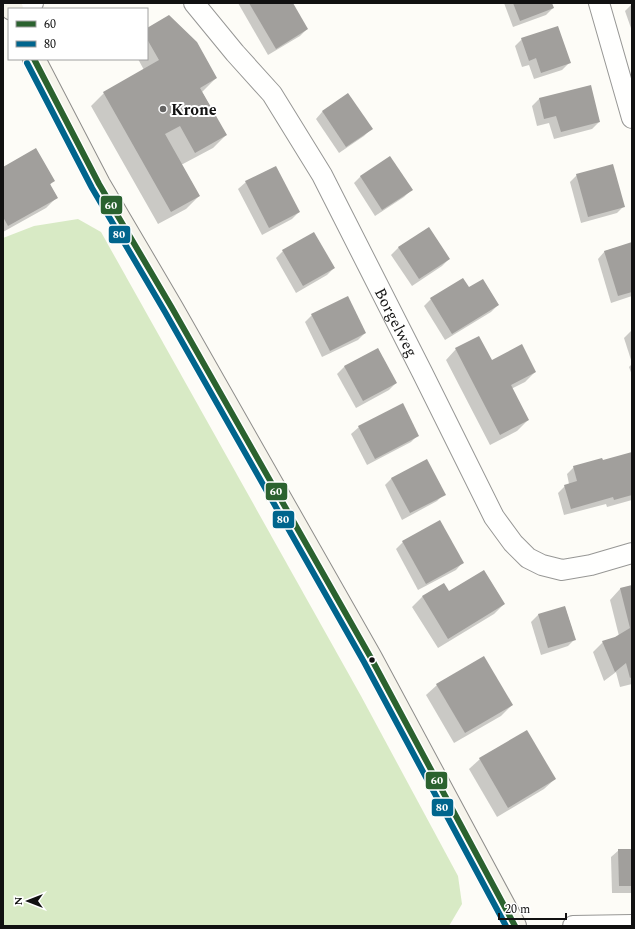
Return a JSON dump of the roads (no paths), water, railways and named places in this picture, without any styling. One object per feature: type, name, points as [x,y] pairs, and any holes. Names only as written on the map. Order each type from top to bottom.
[{"type":"main road","points":[[35,60],[99,184],[172,308],[367,652],[515,926]]},
{"type":"street","points":[[16,8],[33,3]]},
{"type":"street","name":"Borgelweg","points":[[194,3],[235,53],[272,94],[322,175],[494,517],[512,543],[528,558],[542,565],[562,570],[591,565],[632,553]]},
{"type":"street","points":[[599,3],[632,118]]},
{"type":"street","points":[[573,926],[632,925]]},
{"type":"place","name":"Krone","points":[[163,109]]}]
